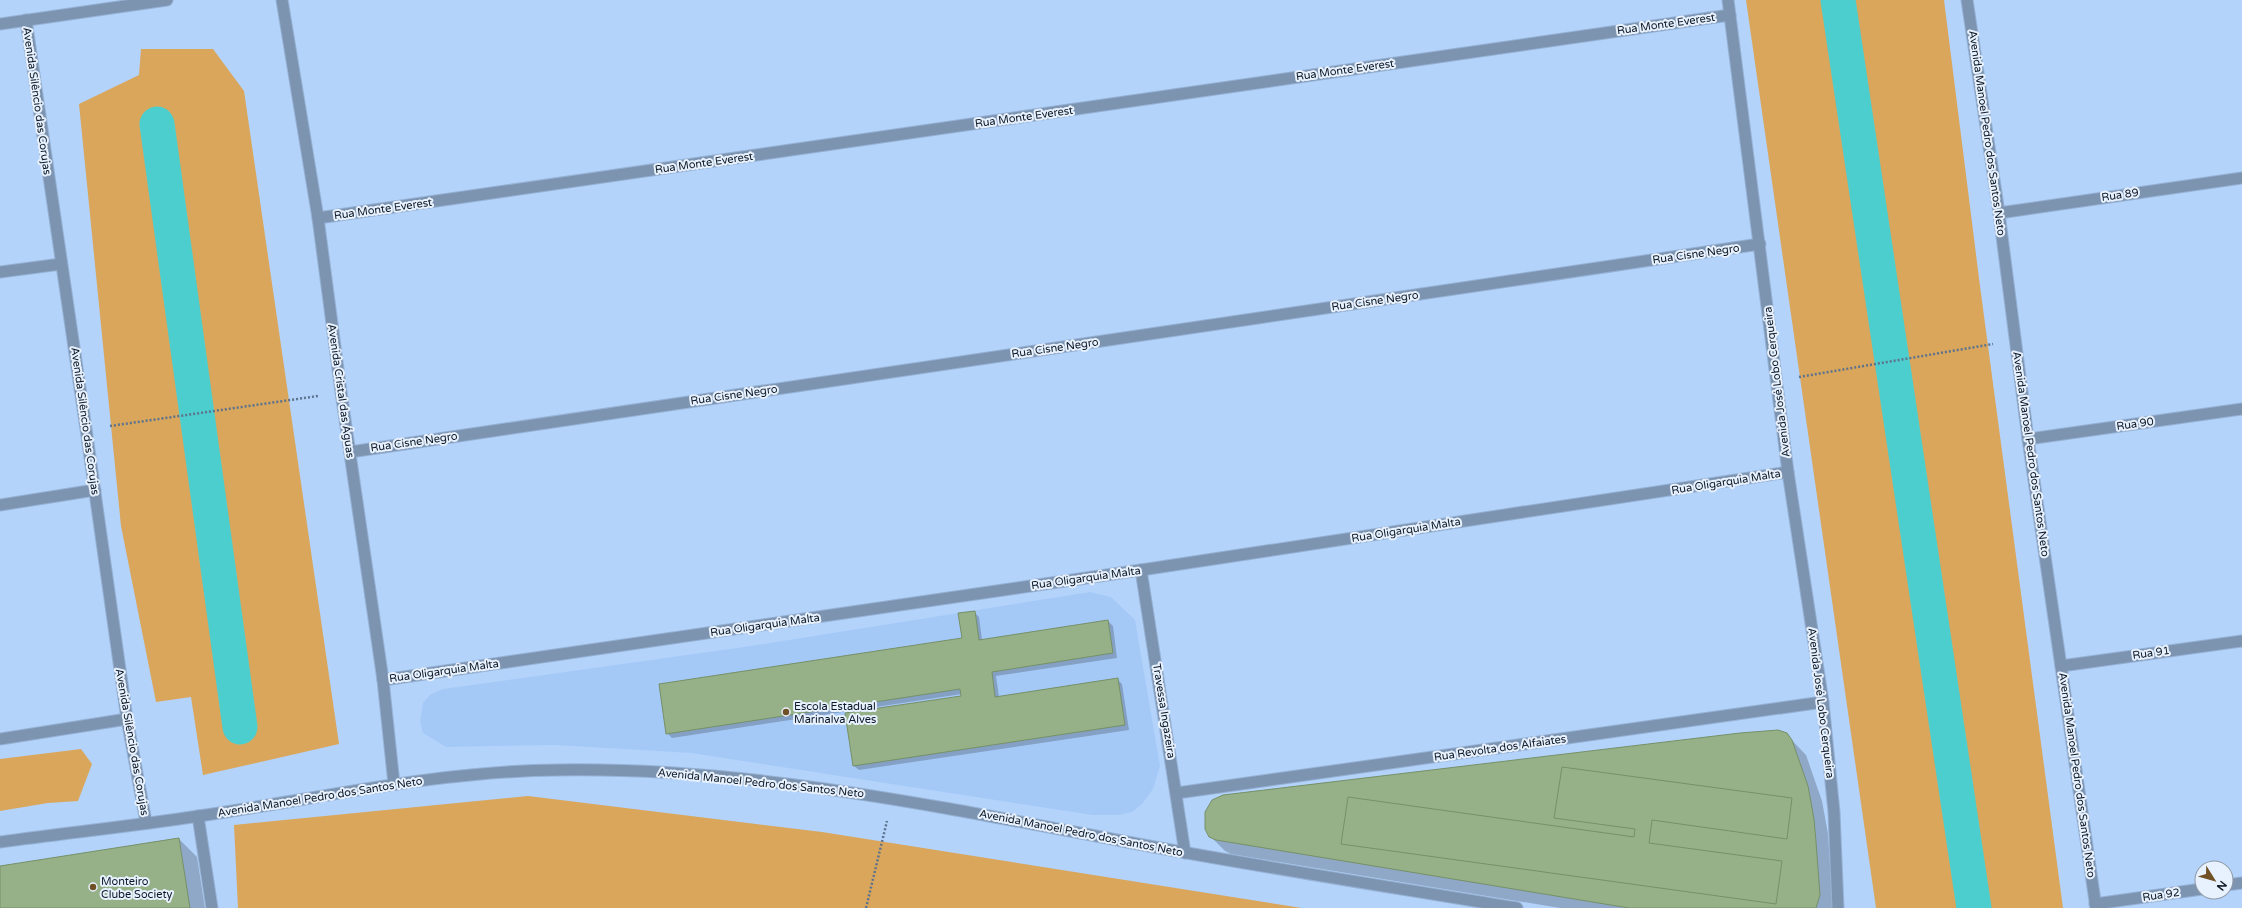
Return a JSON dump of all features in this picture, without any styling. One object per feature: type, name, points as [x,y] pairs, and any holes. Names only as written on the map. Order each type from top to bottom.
[{"type":"street","points":[[0,24],[168,0]]},
{"type":"street","name":"Avenida Cristal das Águas","points":[[282,0],[318,218],[341,392],[383,680],[394,784]]},
{"type":"street","name":"Avenida José Lobo Cerqueira","points":[[1728,0],[1788,472],[1823,702],[1834,812],[1838,908]]},
{"type":"street","name":"Avenida Manoel Pedro dos Santos Neto","points":[[1967,0],[1999,213],[2028,439],[2096,906]]},
{"type":"street","name":"Rua Monte Everest","points":[[318,218],[1730,15]]},
{"type":"street","name":"Avenida Silêncio das Corujas","points":[[26,20],[95,490],[126,719],[146,822]]},
{"type":"street","name":"Rua 89","points":[[1999,213],[2242,178]]},
{"type":"street","name":"Rua Cisne Negro","points":[[350,452],[1760,244]]},
{"type":"street","points":[[0,272],[61,264]]},
{"type":"street","name":"Rua 90","points":[[2028,439],[2242,409]]},
{"type":"street","name":"Rua Oligarquia Malta","points":[[383,680],[1141,570],[1788,472]]},
{"type":"street","points":[[0,505],[95,490]]},
{"type":"street","name":"Travessa Ingazeira","points":[[1141,570],[1177,793],[1185,853]]},
{"type":"street","name":"Rua 91","points":[[2061,666],[2242,640]]},
{"type":"street","name":"Rua Revolta dos Alfaiates","points":[[1177,793],[1823,702]]},
{"type":"street","points":[[0,739],[126,719]]},
{"type":"street","name":"Avenida Manoel Pedro dos Santos Neto","points":[[0,842],[198,816],[394,784],[554,770],[624,770],[801,785],[892,798],[1185,853],[1517,908]]},
{"type":"street","points":[[198,816],[212,908]]},
{"type":"street","name":"Rua 92","points":[[2096,906],[2194,890]]},
{"type":"path","points":[[1824,371],[1967,347]]},
{"type":"path","points":[[126,424],[269,404],[341,392]]},
{"type":"path","points":[[866,908],[892,798]]},
{"type":"shaded area","points":[[1746,0],[1944,0],[1980,286],[2063,908],[1876,908]]},
{"type":"shaded area","points":[[141,49],[213,49],[244,91],[339,744],[203,775],[191,697],[156,702],[121,526],[79,104],[139,75]]},
{"type":"shaded area","name":"Escola Estadual Marinalva Alves","points":[[1090,592],[1111,597],[1135,620],[1160,766],[1153,789],[1142,804],[1132,812],[1120,815],[1092,815],[691,753],[555,745],[446,747],[423,733],[420,721],[423,703],[431,694],[443,689],[744,647]]},
{"type":"shaded area","points":[[81,749],[92,764],[78,801],[48,803],[0,811],[0,759]]},
{"type":"shaded area","points":[[528,796],[822,832],[1302,908],[238,908],[234,825]]},
{"type":"building","name":"Escola Estadual Marinalva Alves","points":[[975,611],[979,640],[1108,620],[1113,653],[992,672],[995,697],[1118,678],[1125,725],[853,766],[845,713],[961,696],[960,689],[666,734],[659,684],[962,638],[958,613]]},
{"type":"building","points":[[1778,730],[1787,733],[1792,740],[1808,786],[1814,819],[1820,895],[1816,908],[1629,908],[1216,840],[1209,837],[1205,829],[1205,812],[1212,800],[1223,795],[1740,733]]},
{"type":"building","points":[[1562,767],[1792,798],[1787,839],[1652,820],[1649,843],[1782,861],[1776,904],[1341,844],[1348,797],[1634,837],[1635,829],[1554,818]]},
{"type":"building","name":"Monteiro Clube Society","points":[[179,838],[190,908],[0,908],[0,866]]},
{"type":"waterway","points":[[1838,0],[1974,908]]},
{"type":"waterway","points":[[157,124],[240,727]]},
{"type":"place","name":"Escola Estadual Marinalva Alves","points":[[786,712]]},
{"type":"place","name":"Monteiro Clube Society","points":[[93,887]]}]
